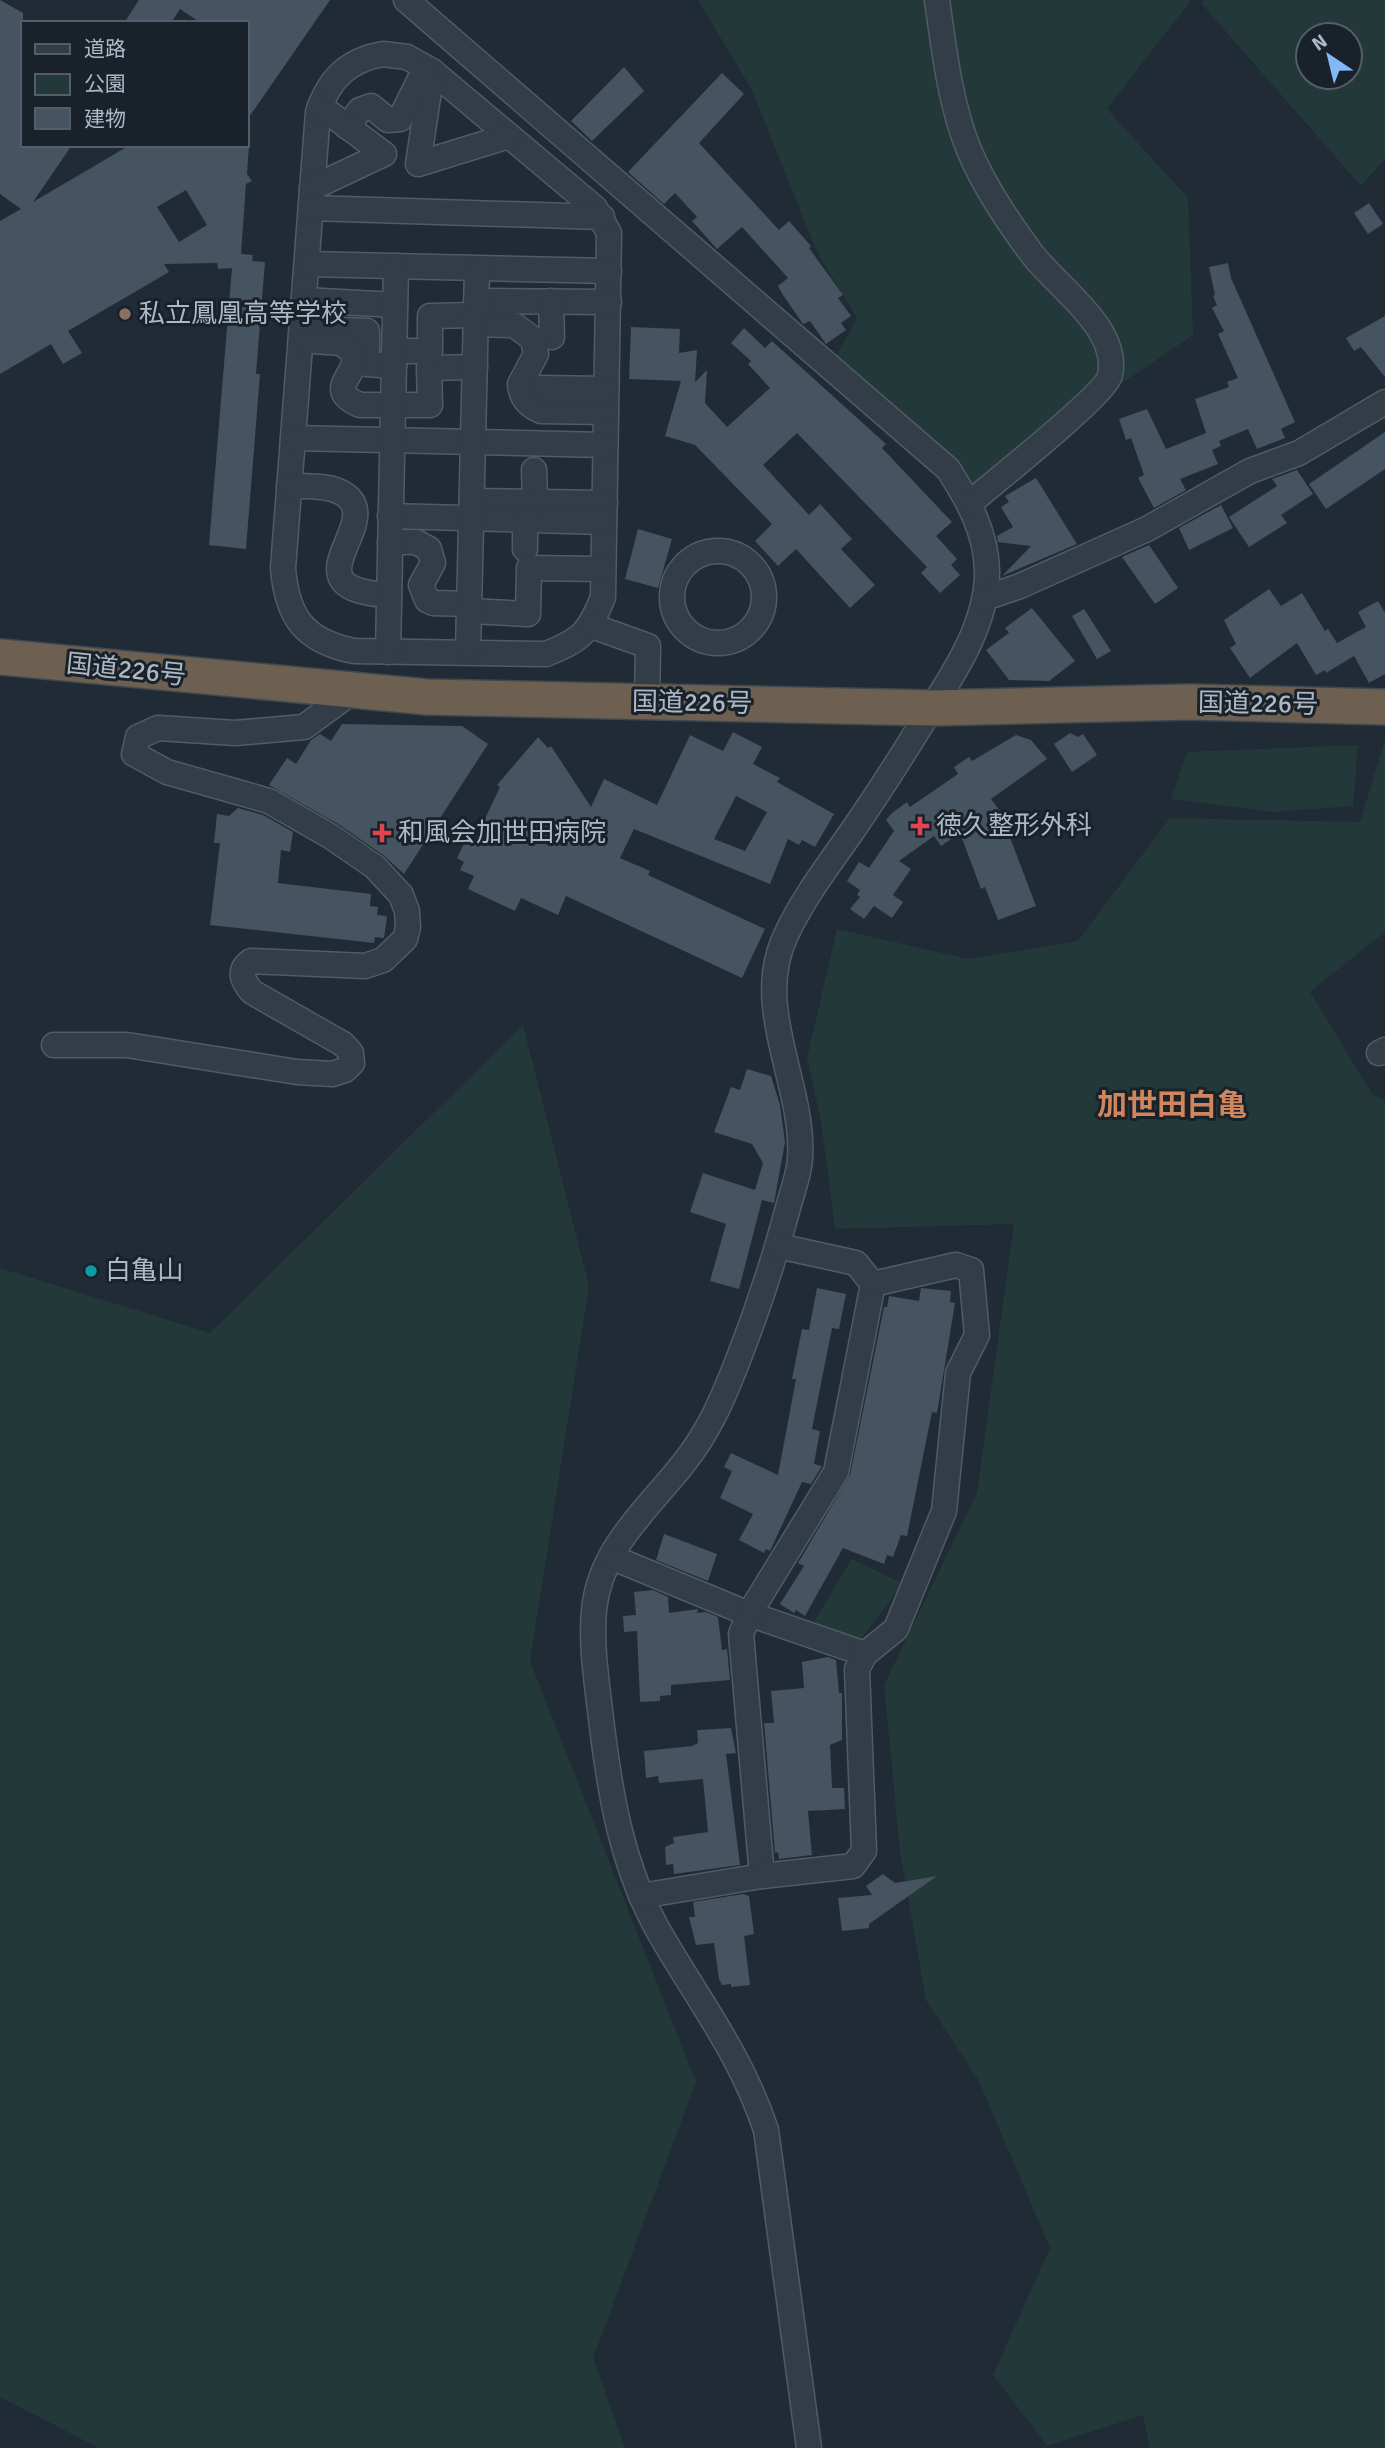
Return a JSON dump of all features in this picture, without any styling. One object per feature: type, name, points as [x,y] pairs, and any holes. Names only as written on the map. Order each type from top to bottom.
[{"type":"highway","name":"国道226号","points":[[0,657],[427,697],[932,708],[1189,702],[1385,707]]},
{"type":"street","points":[[406,0],[948,469],[970,503],[984,541],[987,570],[985,598],[958,669],[817,882],[779,953],[773,983],[774,1002],[794,1097],[800,1160],[778,1246],[716,1417],[684,1463],[620,1536],[594,1604],[593,1648],[610,1785],[622,1844],[641,1896],[661,1936],[729,2044],[751,2085],[766,2130],[809,2448]]},
{"type":"street","points":[[937,0],[956,105],[976,166],[988,189],[1034,256],[1075,298],[1098,329],[1111,353],[1110,377],[1091,398],[970,503]]},
{"type":"street","points":[[394,54],[429,69],[602,217],[609,233],[603,597],[592,626],[567,646],[546,654],[354,652],[318,640],[300,624],[289,607],[283,568],[320,106],[333,79],[350,64],[369,56],[394,54]]},
{"type":"street","points":[[347,127],[360,110],[371,106],[388,120],[400,119],[429,69]]},
{"type":"street","points":[[429,69],[418,164],[509,136]]},
{"type":"street","points":[[312,198],[384,154],[320,106]]},
{"type":"street","points":[[312,198],[602,217]]},
{"type":"street","points":[[307,264],[609,271]]},
{"type":"street","points":[[387,652],[396,267]]},
{"type":"street","points":[[468,652],[477,269]]},
{"type":"street","points":[[304,300],[355,311],[395,305]]},
{"type":"street","points":[[301,334],[367,331],[367,364],[430,351],[430,316],[476,313],[551,301],[608,302]]},
{"type":"street","points":[[551,301],[551,337]]},
{"type":"street","points":[[476,313],[514,326],[533,339],[536,346],[533,362],[520,384],[523,397],[533,408],[541,411],[606,400]]},
{"type":"street","points":[[301,334],[348,347],[355,363],[343,382],[347,396],[360,405],[430,405],[429,368],[475,367]]},
{"type":"street","points":[[551,382],[606,400]]},
{"type":"street","points":[[985,598],[1020,586],[1147,529],[1250,471],[1298,453],[1385,402]]},
{"type":"street","points":[[293,438],[605,445]]},
{"type":"street","points":[[525,549],[534,470]]},
{"type":"street","points":[[289,485],[332,489],[346,497],[356,515],[356,523],[340,552],[338,569],[342,578],[356,591],[389,595]]},
{"type":"street","points":[[390,516],[471,510],[604,512]]},
{"type":"street","points":[[390,542],[416,542],[429,549],[433,563],[421,586],[427,600],[469,608],[528,614],[529,568],[603,569]]},
{"type":"street","points":[[647,702],[648,646],[678,619]]},
{"type":"street","points":[[592,626],[648,646]]},
{"type":"street","points":[[54,1045],[127,1045],[332,1074],[345,1070],[352,1063],[351,1053],[343,1044],[252,992],[243,981],[242,975],[245,965],[251,961],[365,966],[383,960],[405,939],[408,927],[401,895],[375,867],[269,801],[167,772],[134,754],[138,737],[158,728],[235,733],[304,727],[352,692]]},
{"type":"street","points":[[778,1246],[856,1263],[873,1284]]},
{"type":"street","points":[[641,1896],[762,1876],[853,1866],[864,1851],[857,1669],[865,1654],[896,1629],[944,1511],[958,1373],[977,1335],[971,1270],[956,1265],[873,1284]]},
{"type":"street","points":[[762,1876],[741,1634],[749,1614],[836,1472],[873,1284]]},
{"type":"street","points":[[611,1557],[749,1614],[865,1654]]},
{"type":"green space","points":[[698,0],[1191,0],[1107,109],[1188,198],[1193,335],[973,484],[944,448],[836,357],[857,318],[818,254],[752,90]]},
{"type":"green space","points":[[1204,0],[1385,0],[1385,159],[1361,186],[1201,3]]},
{"type":"green space","points":[[1385,740],[1385,932],[1310,992],[1372,1094],[1385,1101],[1385,2448],[1150,2448],[1143,2415],[1047,2446],[993,2375],[1050,2248],[979,2081],[926,2000],[900,1851],[884,1685],[977,1493],[1014,1224],[835,1229],[821,1121],[807,1058],[837,929],[968,959],[1078,941],[1170,818],[1360,822]]},
{"type":"green space","points":[[1358,745],[1353,806],[1272,812],[1171,799],[1187,752]]},
{"type":"green space","points":[[523,1025],[589,1286],[530,1661],[696,2082],[593,2358],[625,2448],[99,2448],[0,2397],[0,1268],[210,1333]]},
{"type":"green space","points":[[852,1559],[903,1584],[860,1640],[814,1622]]},
{"type":"building","points":[[0,0],[23,13],[21,147],[71,147],[33,202],[127,147],[249,145],[247,174],[252,181],[246,184],[241,254],[253,255],[252,261],[265,262],[256,374],[260,374],[246,549],[209,545],[232,268],[218,269],[217,263],[164,264],[169,272],[68,331],[82,353],[63,364],[51,344],[0,374],[0,221],[21,209],[0,194]],"holes":[[[186,190],[207,225],[179,242],[157,207]]]},
{"type":"building","points":[[139,0],[330,0],[248,119],[248,21],[198,21],[180,9],[172,21],[125,21]]},
{"type":"building","points":[[624,67],[644,91],[592,141],[571,121]]},
{"type":"building","points":[[722,73],[744,94],[699,143],[779,230],[789,221],[811,246],[809,248],[843,295],[838,298],[851,316],[841,323],[846,330],[826,344],[810,321],[803,324],[783,295],[778,286],[788,278],[742,227],[717,249],[692,221],[697,217],[675,193],[664,204],[628,172]]},
{"type":"building","points":[[1369,203],[1383,224],[1368,234],[1354,213]]},
{"type":"building","points":[[1228,263],[1231,278],[1295,422],[1281,429],[1285,438],[1257,449],[1248,429],[1219,441],[1221,446],[1212,450],[1218,464],[1180,479],[1186,490],[1154,508],[1138,478],[1144,475],[1131,438],[1126,440],[1119,419],[1147,409],[1166,449],[1206,433],[1195,399],[1229,387],[1227,382],[1238,378],[1218,334],[1224,331],[1212,308],[1217,305],[1209,267]]},
{"type":"building","points":[[1385,316],[1385,377],[1361,347],[1354,351],[1346,338]]},
{"type":"building","points":[[631,327],[680,329],[679,353],[697,350],[695,382],[707,370],[705,403],[727,427],[770,388],[748,364],[751,361],[731,343],[744,328],[765,348],[772,341],[886,444],[882,448],[952,522],[936,536],[957,559],[951,565],[960,575],[940,593],[921,573],[927,567],[797,433],[763,465],[809,515],[820,504],[852,539],[841,549],[875,585],[850,608],[796,549],[778,566],[755,541],[772,524],[695,445],[665,436],[681,381],[629,379]]},
{"type":"building","points":[[1385,432],[1385,469],[1326,509],[1309,484]]},
{"type":"building","points":[[1297,470],[1313,494],[1281,515],[1287,523],[1249,547],[1229,517],[1277,486],[1272,479]]},
{"type":"building","points":[[1036,478],[1077,544],[1002,576],[1031,546],[998,542],[997,536],[1013,527],[1001,507],[1009,502],[1005,496]]},
{"type":"building","points":[[1221,505],[1233,528],[1189,550],[1179,528]]},
{"type":"building","points":[[638,529],[672,539],[658,588],[625,579]]},
{"type":"building","points":[[1149,545],[1178,588],[1155,604],[1122,557]]},
{"type":"building","points":[[1269,589],[1281,606],[1302,593],[1325,631],[1328,629],[1337,643],[1366,627],[1358,612],[1378,601],[1385,613],[1385,674],[1369,683],[1354,656],[1326,673],[1325,670],[1316,675],[1297,643],[1250,678],[1230,648],[1236,644],[1224,620]]},
{"type":"building","points":[[1032,608],[1075,661],[1049,681],[1009,680],[986,650],[1009,633],[1005,628]]},
{"type":"building","points":[[1084,609],[1111,651],[1097,659],[1072,616]]},
{"type":"building","points":[[342,724],[462,726],[488,744],[404,874],[383,855],[338,824],[269,785],[287,758],[296,764],[311,740],[320,734],[331,741]]},
{"type":"building","points":[[733,732],[762,747],[753,764],[780,778],[777,782],[834,814],[815,847],[802,840],[799,845],[788,839],[770,884],[634,829],[620,858],[650,871],[648,875],[765,929],[742,978],[566,896],[558,915],[521,898],[515,911],[468,889],[474,876],[460,870],[464,862],[457,858],[467,838],[474,842],[500,787],[497,785],[538,737],[548,748],[551,746],[591,807],[604,779],[657,805],[690,735],[723,751]],"holes":[[[736,796],[767,812],[745,851],[714,839]]]},
{"type":"building","points":[[1070,733],[1078,737],[1083,734],[1097,755],[1072,772],[1054,744]]},
{"type":"building","name":"徳久整形外科","points":[[1016,735],[1031,740],[1047,759],[991,799],[1000,811],[1036,906],[998,920],[985,887],[981,889],[960,833],[941,846],[934,836],[899,861],[911,869],[893,895],[903,902],[892,918],[874,906],[864,919],[850,909],[860,897],[857,895],[860,890],[847,881],[859,862],[869,868],[894,831],[886,820],[892,813],[907,802],[910,807],[958,774],[954,767],[969,757],[972,761]]},
{"type":"building","points":[[238,808],[263,815],[293,832],[290,852],[281,850],[278,883],[371,894],[370,906],[378,907],[377,915],[387,916],[384,938],[375,937],[374,943],[210,925],[220,843],[214,843],[217,814],[229,816]]},
{"type":"building","points":[[747,1069],[771,1076],[780,1105],[785,1142],[774,1203],[762,1200],[739,1289],[710,1281],[726,1224],[690,1212],[703,1173],[755,1190],[763,1163],[752,1144],[714,1132],[731,1087],[740,1090]]},
{"type":"building","points":[[817,1288],[846,1294],[839,1329],[832,1328],[812,1429],[820,1431],[814,1464],[822,1466],[811,1484],[802,1482],[770,1551],[766,1549],[764,1553],[739,1540],[753,1514],[720,1498],[732,1471],[724,1467],[731,1453],[778,1475],[796,1379],[792,1379],[802,1329],[809,1330]]},
{"type":"building","points":[[921,1288],[951,1291],[950,1302],[955,1303],[937,1413],[932,1412],[907,1536],[901,1535],[893,1557],[887,1555],[884,1564],[843,1548],[805,1616],[796,1610],[794,1613],[780,1604],[804,1566],[798,1563],[850,1475],[884,1307],[887,1307],[889,1296],[919,1301]]},
{"type":"building","points":[[664,1534],[717,1554],[708,1581],[656,1560]]},
{"type":"building","points":[[653,1590],[668,1597],[669,1613],[698,1609],[697,1613],[706,1612],[718,1617],[722,1650],[727,1649],[730,1680],[671,1685],[671,1695],[660,1696],[660,1701],[640,1702],[637,1631],[624,1632],[623,1616],[636,1615],[634,1592]]},
{"type":"building","points":[[828,1657],[836,1660],[839,1693],[842,1693],[842,1740],[830,1745],[832,1788],[844,1788],[845,1809],[808,1811],[812,1855],[779,1859],[778,1852],[775,1853],[764,1723],[774,1723],[771,1691],[804,1688],[802,1662]]},
{"type":"building","points":[[731,1728],[736,1753],[726,1754],[740,1865],[674,1874],[673,1864],[666,1865],[665,1847],[674,1843],[673,1837],[708,1832],[703,1779],[659,1783],[658,1776],[646,1778],[644,1751],[692,1746],[698,1743],[697,1730]]},
{"type":"building","points":[[883,1874],[895,1883],[937,1876],[869,1924],[869,1928],[842,1931],[838,1898],[872,1895],[866,1886]]},
{"type":"building","points":[[743,1894],[749,1896],[754,1934],[744,1936],[750,1985],[731,1987],[731,1984],[722,1985],[719,1979],[714,1943],[696,1945],[689,1917],[695,1917],[693,1902]]},
{"type":"place","name":"私立鳳凰高等学校","points":[[125,314]]},
{"type":"place","name":"徳久整形外科","points":[[920,826]]},
{"type":"place","name":"和風会加世田病院","points":[[382,833]]},
{"type":"place","name":"白亀山","points":[[91,1271]]},
{"type":"district","name":"加世田白亀","points":[[1172,1105]]}]
